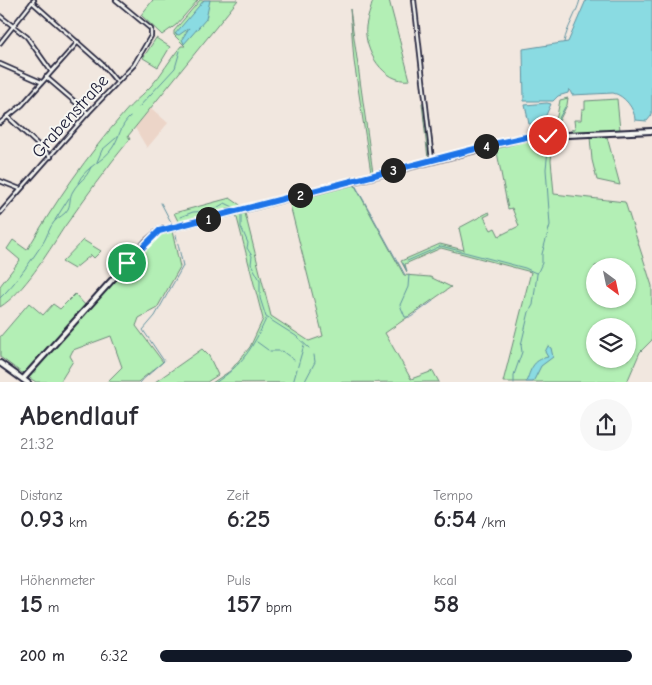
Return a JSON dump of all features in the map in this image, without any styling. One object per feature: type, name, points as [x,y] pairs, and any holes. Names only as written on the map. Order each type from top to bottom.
[{"type":"street","name":"Grabenstraße","points":[[0,213],[88,113],[134,65],[153,32],[116,0]]},
{"type":"street","points":[[414,0],[432,160]]},
{"type":"street","points":[[0,43],[33,1],[103,65],[118,82]]},
{"type":"street","points":[[0,16],[14,26],[37,49],[51,71]]},
{"type":"street","points":[[0,123],[22,105],[78,42]]},
{"type":"street","points":[[0,64],[41,82]]},
{"type":"street","points":[[46,77],[88,113]]},
{"type":"street","points":[[7,116],[51,157]]},
{"type":"street","points":[[22,379],[147,241],[159,231],[526,137],[652,131]]},
{"type":"street","points":[[0,182],[20,189]]},
{"type":"street","points":[[0,363],[28,382]]},
{"type":"shaded area","points":[[151,108],[168,123],[147,148],[135,128]]},
{"type":"green space","points":[[153,0],[198,0],[176,25],[162,35],[141,15]]},
{"type":"green space","points":[[200,0],[238,0],[128,136],[130,139],[112,161],[34,272],[18,292],[0,307],[0,286],[20,260],[7,249],[13,240],[27,250],[60,197],[97,146],[127,109],[155,81],[181,46],[185,46],[174,35],[174,31]]},
{"type":"green space","points":[[373,0],[389,0],[410,80],[392,77],[377,64],[372,55],[368,45],[366,26]]},
{"type":"green space","points":[[415,0],[434,157],[433,157]]},
{"type":"green space","points":[[350,9],[373,173],[428,159],[422,103],[424,102],[430,160],[184,224],[179,223],[174,213],[230,198],[243,207],[371,173],[354,61]]},
{"type":"green space","points":[[156,38],[170,47],[158,67],[143,58]]},
{"type":"green space","points":[[568,98],[567,105],[553,133],[567,134],[522,137],[443,155],[522,135],[548,134],[557,116],[560,100]]},
{"type":"green space","points":[[617,99],[620,130],[652,128],[652,130],[571,134],[571,130],[575,129],[574,120],[581,120],[582,109],[585,109],[585,101]]},
{"type":"green space","points":[[590,137],[607,137],[620,185],[597,180],[592,160]]},
{"type":"green space","points":[[554,139],[551,160],[554,194],[625,202],[652,286],[652,340],[640,352],[636,361],[636,318],[586,318],[586,368],[633,368],[627,382],[503,382],[531,272],[441,248],[405,264],[407,272],[401,261],[440,244],[464,250],[459,228],[489,212],[490,214],[484,217],[491,230],[495,228],[499,236],[519,226],[512,208],[508,209],[496,147],[527,140]]},
{"type":"green space","points":[[354,184],[404,275],[430,277],[451,287],[385,333],[411,379],[433,371],[439,382],[214,382],[230,371],[250,347],[263,319],[236,214],[245,213],[271,316],[309,341],[323,336],[289,201]]},
{"type":"green space","points":[[172,231],[180,267],[157,308],[139,318],[136,326],[163,362],[138,382],[107,382],[122,367],[111,336],[73,350],[70,356],[73,361],[60,382],[36,382],[28,377],[148,243],[159,234]]},
{"type":"green space","points":[[83,240],[101,251],[94,258],[91,255],[74,269],[62,262]]},
{"type":"green space","points":[[75,294],[86,306],[26,372],[22,373],[0,357],[0,337],[29,303],[43,315],[53,304],[60,309]]},
{"type":"green space","points":[[202,349],[209,356],[218,375],[207,382],[155,382]]},
{"type":"water","points":[[204,0],[210,0],[206,19],[184,44],[182,39],[189,28],[179,35],[175,34]]},
{"type":"water","points":[[586,0],[652,0],[652,115],[647,121],[635,120],[633,111],[628,103],[613,93],[572,95],[569,89],[568,93],[558,96],[553,101],[524,101],[523,49],[568,42]]},
{"type":"water","points":[[551,104],[542,124],[529,124],[525,105]]},
{"type":"water","points":[[548,346],[551,348],[553,357],[541,366],[533,382],[526,382],[535,363],[548,357],[545,352]]},
{"type":"waterway","points":[[564,42],[580,0]]},
{"type":"waterway","points":[[139,107],[175,68],[180,51]]},
{"type":"waterway","points":[[551,133],[565,107]]},
{"type":"waterway","points":[[78,183],[85,172],[109,152],[124,124],[130,117]]},
{"type":"waterway","points":[[97,162],[102,150],[116,138]]},
{"type":"waterway","points":[[514,382],[514,375],[522,352],[521,345],[529,312],[533,305],[537,274],[542,263],[542,254],[550,225],[546,169],[549,140]]},
{"type":"waterway","points":[[0,298],[28,265],[54,222],[67,211],[73,191],[87,175],[91,167]]},
{"type":"waterway","points":[[309,348],[296,336],[266,317],[260,298],[260,280],[251,264],[252,256],[247,248],[248,243],[241,227],[241,214],[354,183],[405,275]]},
{"type":"waterway","points":[[55,220],[69,198]]},
{"type":"waterway","points":[[161,203],[171,222]]},
{"type":"waterway","points":[[180,217],[193,212],[211,211],[225,203],[235,208]]},
{"type":"waterway","points":[[140,382],[164,361],[143,330],[155,316],[183,266],[175,231]]},
{"type":"waterway","points":[[407,261],[441,246],[525,268],[536,273]]},
{"type":"waterway","points":[[403,263],[407,271]]},
{"type":"waterway","points":[[409,275],[408,287],[400,305],[405,317],[411,317],[433,301]]},
{"type":"waterway","points":[[216,382],[233,369],[246,355],[266,319]]},
{"type":"waterway","points":[[257,342],[268,350]]},
{"type":"waterway","points":[[293,382],[304,345]]},
{"type":"waterway","points":[[270,351],[280,351]]},
{"type":"waterway","points":[[282,351],[294,360]]},
{"type":"waterway","points":[[305,382],[315,362],[314,355]]},
{"type":"route","points":[[127,263],[159,231],[494,144],[526,137],[548,136]]}]
